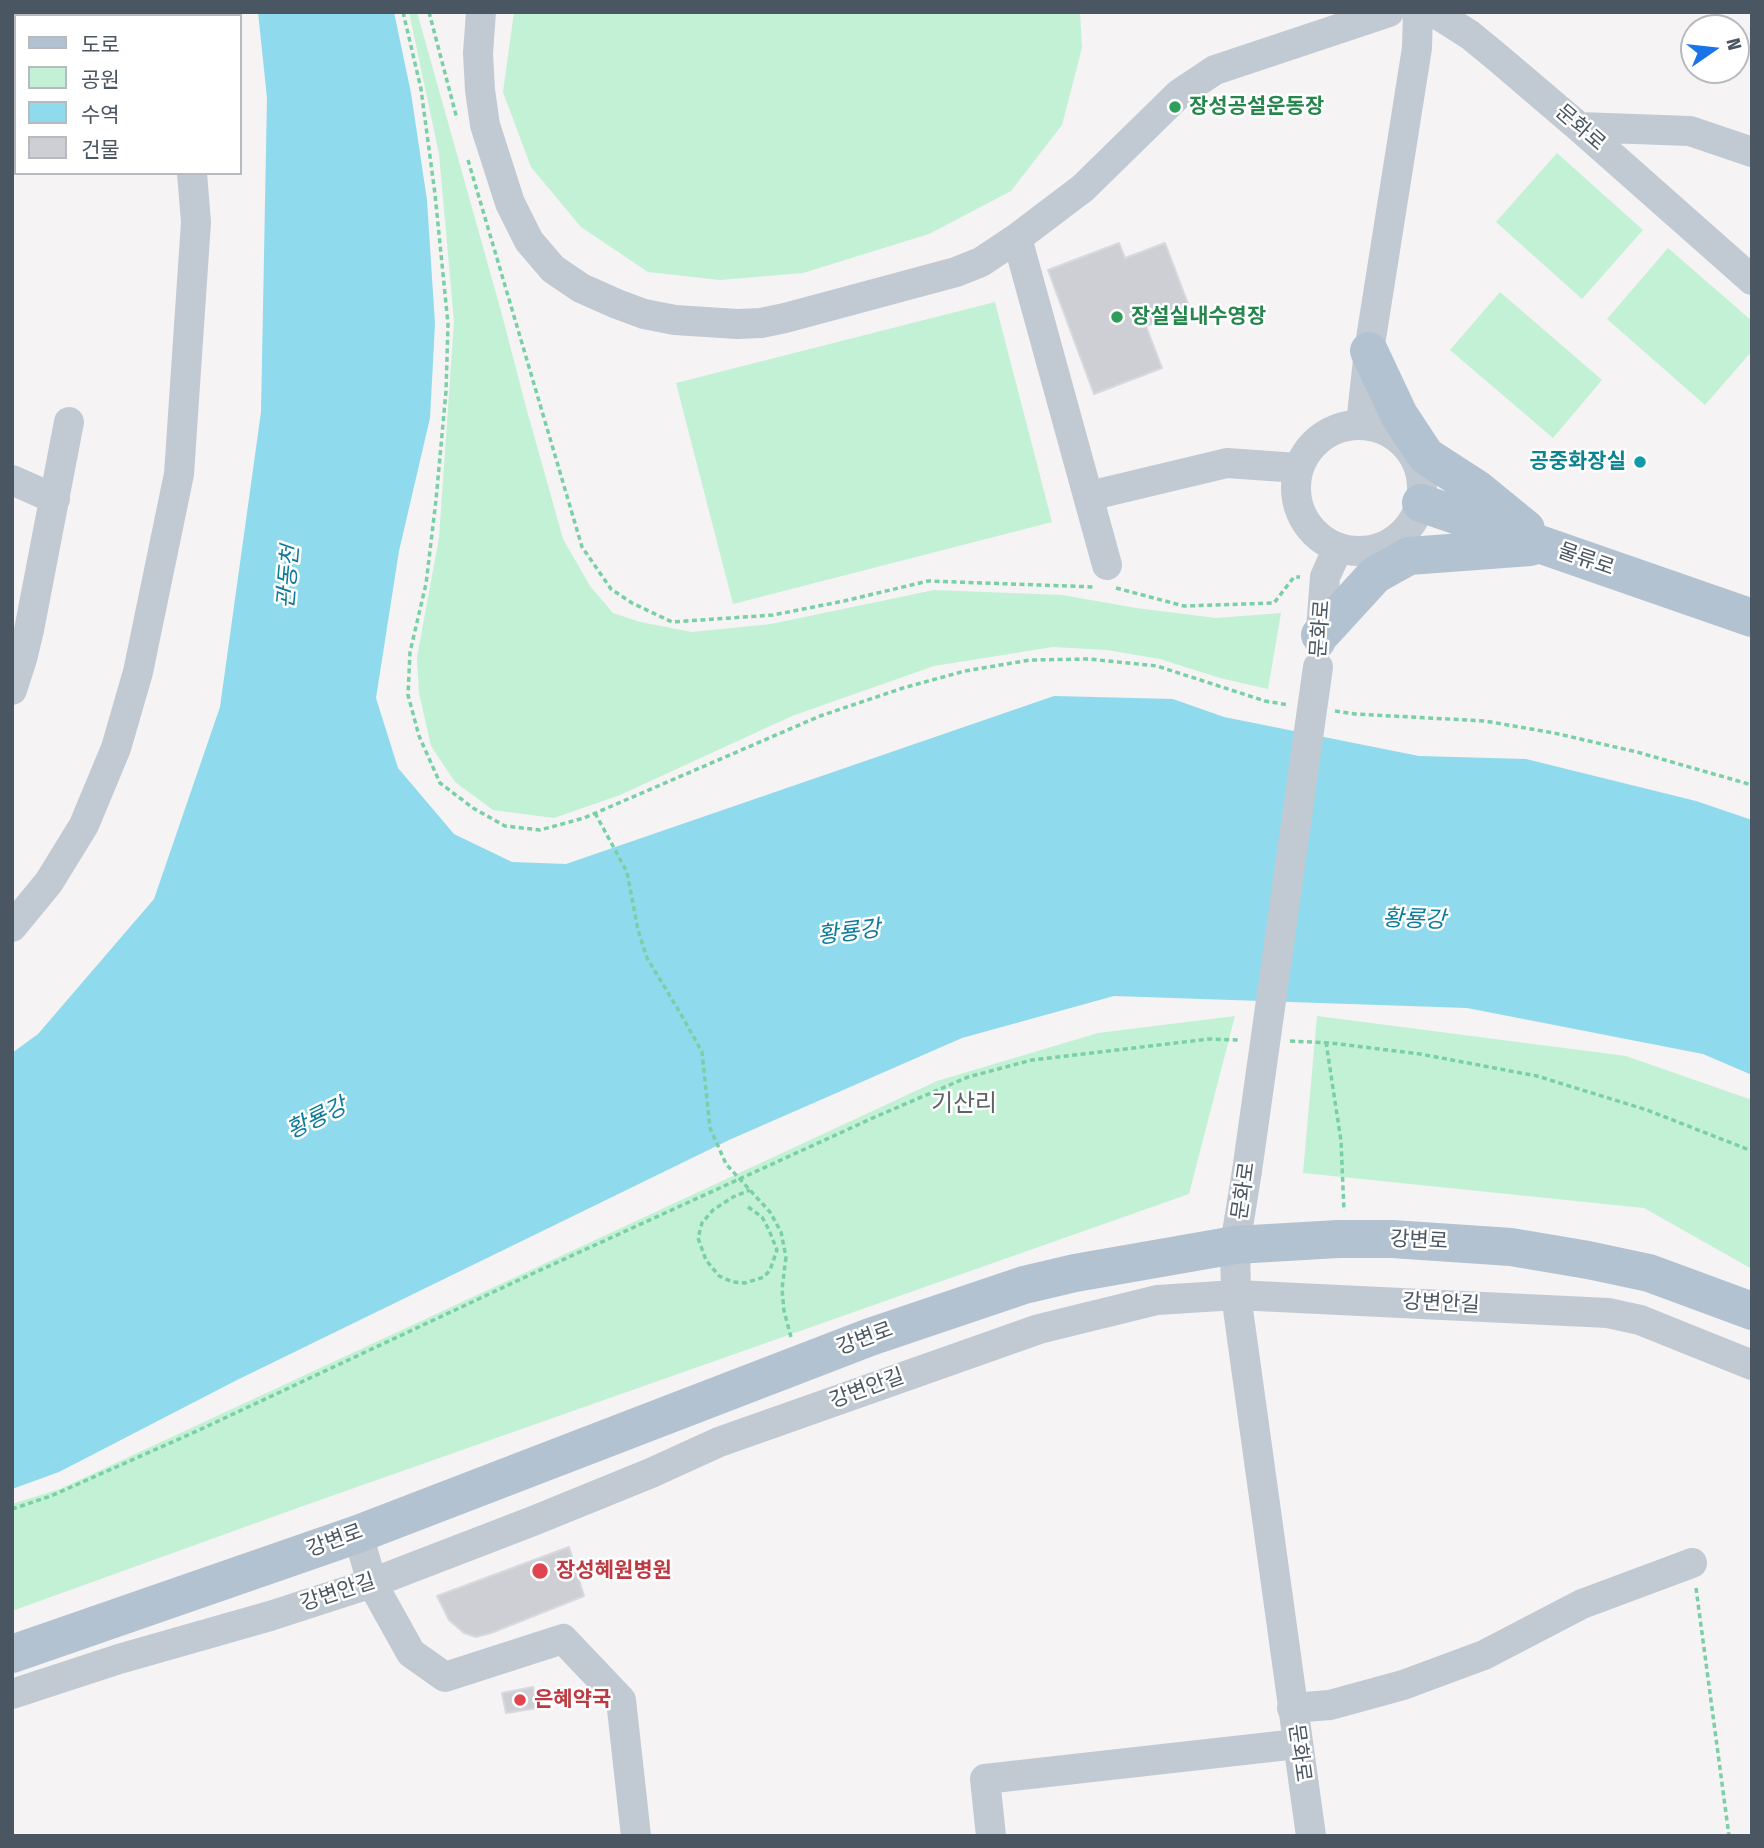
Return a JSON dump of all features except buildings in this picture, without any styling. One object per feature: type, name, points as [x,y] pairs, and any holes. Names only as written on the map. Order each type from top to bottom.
[{"type":"main road","points":[[1369,351],[1399,415],[1426,456],[1477,489],[1546,546]]},
{"type":"main road","name":"물류로","points":[[1420,503],[1752,618]]},
{"type":"main road","points":[[1320,651],[1375,575],[1409,556],[1546,546]]},
{"type":"main road","name":"강변로","points":[[12,1654],[358,1534],[881,1333],[1024,1285],[1075,1273],[1235,1245],[1392,1239],[1511,1247],[1588,1260],[1649,1273],[1752,1311]]},
{"type":"street","points":[[481,12],[478,53],[485,125],[510,202],[529,241],[553,269],[581,288],[617,304],[644,314],[675,320],[717,323],[761,323],[956,272],[981,262],[1083,188],[1179,94],[1215,70],[1389,12]]},
{"type":"street","points":[[1361,424],[1369,351],[1417,48],[1418,12]]},
{"type":"street","name":"문화로","points":[[1434,12],[1470,35],[1752,280]]},
{"type":"street","points":[[1579,127],[1690,131],[1752,152]]},
{"type":"street","points":[[12,927],[49,882],[84,825],[116,748],[138,672],[179,474],[196,222],[192,175]]},
{"type":"street","points":[[1017,237],[1107,565]]},
{"type":"street","points":[[12,689],[22,659],[69,422]]},
{"type":"street","points":[[1361,424],[1396,436],[1409,449],[1418,466],[1422,484],[1420,503],[1413,522],[1399,537],[1382,548],[1362,552],[1338,548],[1323,541],[1308,527],[1298,509],[1295,488],[1298,468],[1308,450],[1322,436],[1340,427],[1361,424]]},
{"type":"street","points":[[1088,496],[1227,463],[1298,468]]},
{"type":"street","points":[[12,480],[55,499]]},
{"type":"street","name":"문화로","points":[[1311,1836],[1236,1295],[1235,1245],[1320,651],[1325,577],[1338,548]]},
{"type":"street","name":"강변안길","points":[[12,1694],[372,1583],[580,1502],[719,1442],[1039,1329],[1157,1300],[1236,1295],[1608,1313],[1640,1320],[1752,1365]]},
{"type":"street","points":[[358,1534],[372,1583],[411,1653],[446,1677],[563,1639],[621,1700],[636,1836]]},
{"type":"street","points":[[1292,1708],[1330,1705],[1403,1685],[1484,1655],[1582,1604],[1692,1563]]},
{"type":"street","points":[[991,1836],[985,1780],[1297,1744]]},
{"type":"path","points":[[403,12],[421,89],[435,194],[447,324],[446,391],[436,500],[426,584],[411,652],[408,695],[419,736],[440,783],[473,808],[505,826],[540,830],[584,818],[820,716],[903,688],[965,671],[1030,660],[1089,659],[1157,666],[1265,701],[1291,705]]},
{"type":"path","points":[[429,12],[460,129]]},
{"type":"path","points":[[467,154],[582,547],[611,589],[632,603],[672,622],[773,615],[928,581],[1118,588],[1184,606],[1274,603],[1294,577],[1325,577]]},
{"type":"path","points":[[1329,710],[1355,714],[1485,721],[1541,730],[1637,751],[1752,785]]},
{"type":"path","points":[[596,813],[627,872],[638,930],[647,958],[702,1052],[710,1128],[726,1164],[770,1212],[781,1232],[786,1257],[782,1289],[784,1311],[799,1364]]},
{"type":"path","points":[[12,1509],[51,1496],[197,1431],[536,1272],[874,1117],[968,1077],[1032,1060],[1209,1040],[1248,1040]]},
{"type":"path","points":[[1287,1041],[1326,1042],[1420,1054],[1537,1076],[1647,1110],[1752,1151]]},
{"type":"path","points":[[1326,1042],[1341,1141],[1344,1239]]},
{"type":"path","points":[[748,1207],[762,1217],[777,1250],[770,1270],[764,1277],[745,1283],[733,1282],[719,1276],[706,1260],[698,1238],[702,1223],[713,1210],[750,1190]]},
{"type":"path","points":[[1692,1563],[1729,1836]]},
{"type":"green space","points":[[409,12],[417,12],[563,539],[590,586],[613,613],[640,622],[692,632],[771,624],[934,590],[1062,595],[1216,618],[1281,613],[1268,689],[1220,678],[1160,659],[1107,650],[1053,647],[934,666],[792,716],[620,795],[554,818],[493,810],[455,782],[431,746],[419,693],[417,657],[439,538],[454,321],[439,154]]},
{"type":"green space","points":[[514,12],[1080,12],[1082,48],[1062,125],[1011,191],[929,234],[803,273],[720,280],[648,272],[581,227],[531,167],[503,92]]},
{"type":"green space","points":[[1557,153],[1643,230],[1582,299],[1496,222]]},
{"type":"green space","points":[[1668,248],[1752,321],[1752,351],[1705,405],[1607,319]]},
{"type":"green space","points":[[1500,292],[1602,380],[1553,438],[1450,350]]},
{"type":"green space","points":[[995,302],[1052,522],[733,604],[676,383]]},
{"type":"green space","points":[[1235,1016],[1189,1194],[12,1611],[12,1504],[60,1489],[937,1081],[1098,1033]]},
{"type":"green space","points":[[1317,1016],[1626,1056],[1752,1100],[1752,1269],[1644,1208],[1303,1173]]},
{"type":"water","points":[[258,12],[394,12],[411,93],[427,200],[435,324],[430,418],[399,551],[376,698],[398,768],[454,834],[512,862],[566,864],[1054,696],[1173,699],[1224,717],[1419,756],[1526,759],[1696,801],[1752,820],[1752,1075],[1703,1054],[1467,1008],[1114,996],[962,1038],[729,1140],[237,1380],[59,1472],[12,1489],[12,1053],[38,1034],[154,899],[220,707],[261,412],[267,98]]},
{"type":"place","name":"장성공설운동장","points":[[1175,107]]},
{"type":"place","name":"장설실내수영장","points":[[1117,317]]},
{"type":"place","name":"공중화장실","points":[[1640,462]]},
{"type":"place","name":"장성혜원병원","points":[[540,1571]]},
{"type":"place","name":"은혜약국","points":[[520,1700]]},
{"type":"district","name":"기산리","points":[[964,1104]]},
{"type":"water label","name":"관동천","points":[[289,577]]},
{"type":"water label","name":"황룡강","points":[[1414,920]]},
{"type":"water label","name":"황룡강","points":[[849,933]]},
{"type":"water label","name":"황룡강","points":[[317,1119]]}]
